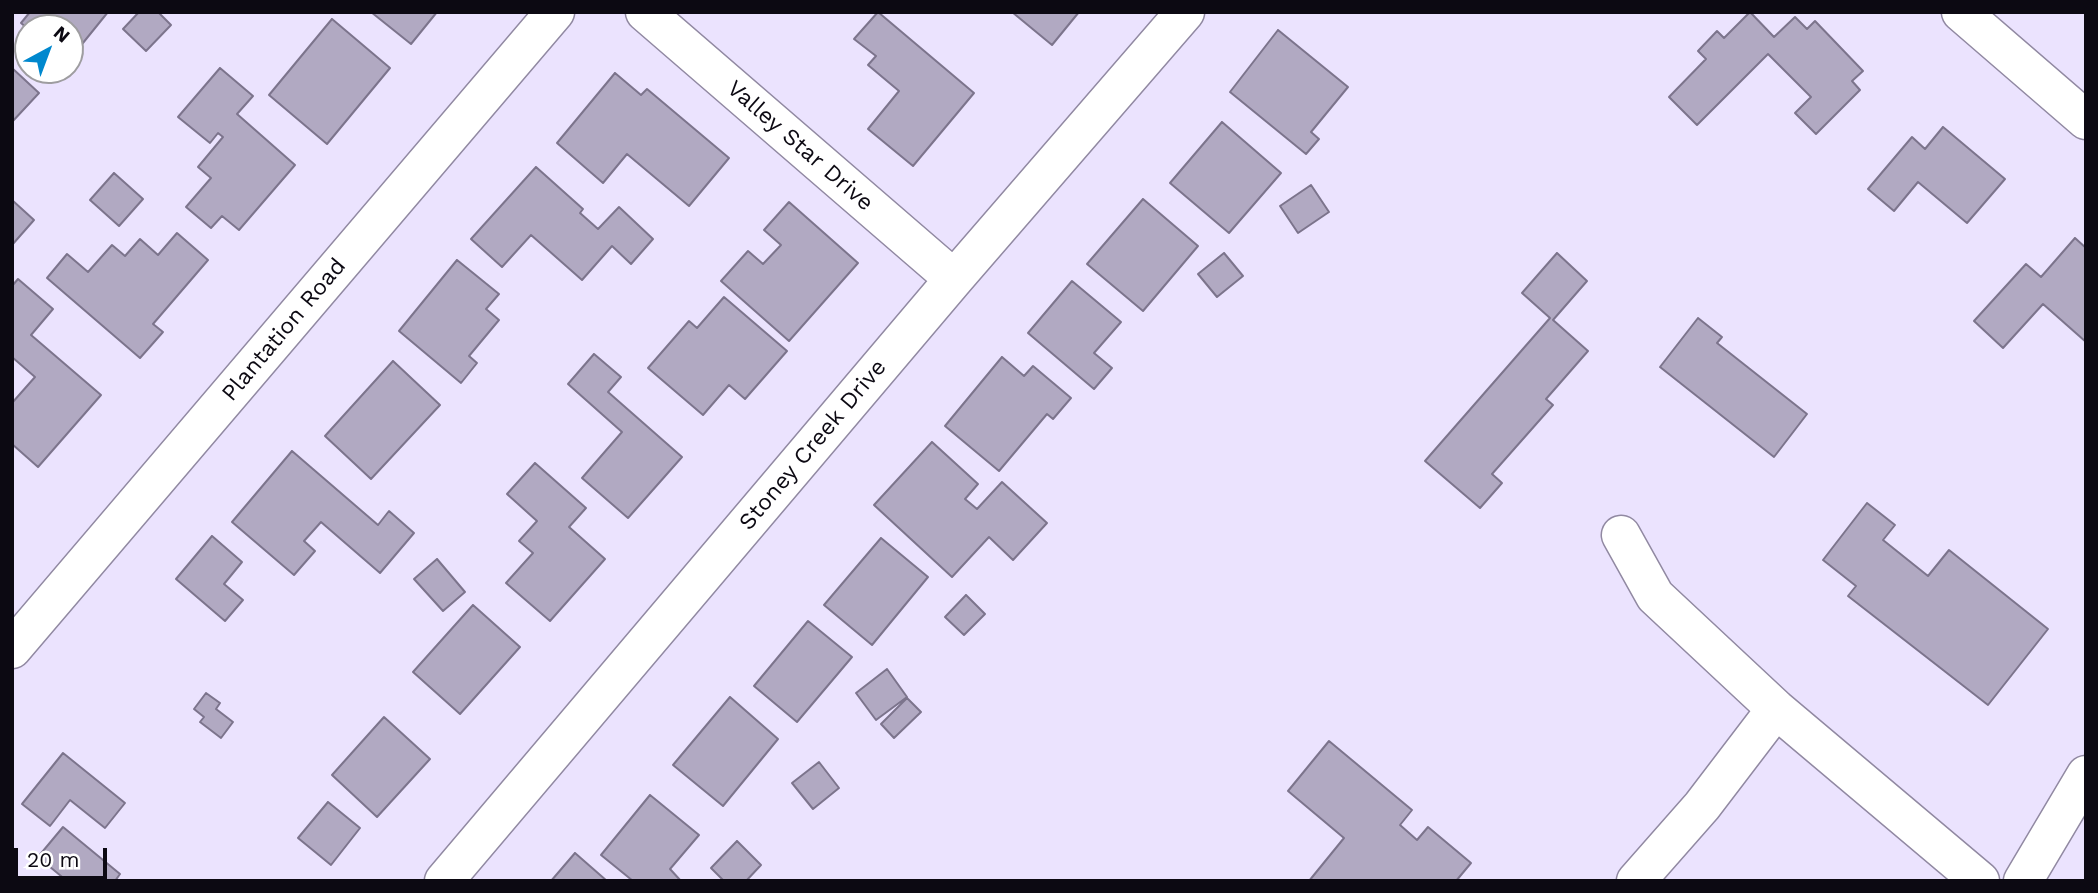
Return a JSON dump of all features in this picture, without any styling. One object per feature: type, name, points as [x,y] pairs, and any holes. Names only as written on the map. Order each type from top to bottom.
[{"type":"street","name":"Plantation Road","points":[[12,649],[555,12]]},
{"type":"street","name":"Valley Star Drive","points":[[645,12],[954,279]]},
{"type":"street","name":"Stoney Creek Drive","points":[[444,881],[954,279],[1185,12]]},
{"type":"street","points":[[1961,12],[2086,120]]},
{"type":"street","points":[[1622,535],[1655,596],[1776,709],[1980,881]]},
{"type":"street","points":[[1636,881],[1702,806],[1776,709]]},
{"type":"street","points":[[2023,881],[2080,801]]},
{"type":"building","points":[[108,12],[84,42],[84,14],[28,14]]},
{"type":"building","points":[[139,12],[158,12],[171,25],[146,51],[123,29]]},
{"type":"building","points":[[371,12],[437,12],[411,44]]},
{"type":"building","points":[[878,12],[974,93],[913,166],[868,129],[899,91],[868,65],[876,56],[854,39]]},
{"type":"building","points":[[1012,12],[1079,12],[1052,45]]},
{"type":"building","points":[[1750,12],[1774,37],[1795,17],[1807,29],[1815,21],[1863,71],[1852,81],[1860,90],[1816,134],[1795,113],[1811,97],[1768,54],[1697,125],[1669,97],[1706,59],[1698,51],[1717,31],[1724,38]]},
{"type":"building","points":[[332,19],[390,68],[327,144],[269,95]]},
{"type":"building","points":[[1278,30],[1348,87],[1311,132],[1319,139],[1306,154],[1230,92]]},
{"type":"building","points":[[12,68],[14,84],[29,84],[39,93],[12,122]]},
{"type":"building","points":[[220,68],[253,96],[237,114],[295,165],[239,230],[222,216],[211,228],[186,207],[211,178],[198,167],[223,137],[218,133],[210,143],[178,117]]},
{"type":"building","points":[[615,73],[641,95],[647,89],[729,158],[689,206],[627,154],[603,183],[557,143]]},
{"type":"building","points":[[1222,122],[1281,173],[1229,233],[1170,183]]},
{"type":"building","points":[[1943,127],[2005,179],[1967,223],[1918,182],[1894,211],[1868,189],[1912,137],[1925,149]]},
{"type":"building","points":[[536,167],[583,209],[580,213],[598,229],[619,207],[653,239],[631,264],[612,246],[582,280],[531,235],[502,267],[471,239]]},
{"type":"building","points":[[114,173],[143,199],[119,226],[90,200]]},
{"type":"building","points":[[1311,185],[1329,212],[1298,233],[1280,206]]},
{"type":"building","points":[[1143,199],[1198,246],[1143,311],[1087,264]]},
{"type":"building","points":[[12,200],[34,220],[12,245]]},
{"type":"building","points":[[789,202],[858,263],[789,341],[721,281],[748,251],[763,264],[781,245],[764,230]]},
{"type":"building","points":[[177,233],[208,260],[153,324],[163,332],[140,358],[47,278],[67,254],[88,272],[112,245],[125,256],[140,239],[158,255]]},
{"type":"building","points":[[2075,238],[2086,248],[2086,342],[2043,304],[2003,348],[1974,321],[2026,264],[2041,277]]},
{"type":"building","points":[[1224,253],[1243,276],[1217,297],[1198,274]]},
{"type":"building","points":[[1557,253],[1587,281],[1553,320],[1588,351],[1546,399],[1553,405],[1492,474],[1502,483],[1480,508],[1425,461],[1550,318],[1522,293]]},
{"type":"building","points":[[457,260],[499,294],[486,309],[499,320],[469,356],[477,363],[461,383],[399,331]]},
{"type":"building","points":[[18,279],[53,309],[31,335],[101,395],[38,467],[12,444],[12,403],[35,377],[12,357],[12,286]]},
{"type":"building","points":[[1072,281],[1121,322],[1094,353],[1112,368],[1094,389],[1028,333]]},
{"type":"building","points":[[724,297],[787,351],[745,399],[729,385],[703,415],[648,368],[689,321],[697,328]]},
{"type":"building","points":[[1698,318],[1722,337],[1717,343],[1807,414],[1774,457],[1660,367]]},
{"type":"building","points":[[594,354],[621,377],[608,392],[682,457],[628,518],[582,478],[622,432],[568,384]]},
{"type":"building","points":[[1002,357],[1024,376],[1033,366],[1071,398],[1053,419],[1047,414],[999,471],[945,426]]},
{"type":"building","points":[[393,361],[440,405],[371,479],[325,436]]},
{"type":"building","points":[[932,442],[978,484],[965,499],[977,509],[1002,482],[1047,523],[1013,560],[989,537],[952,577],[874,505]]},
{"type":"building","points":[[292,451],[378,525],[389,511],[414,533],[380,573],[321,522],[304,541],[315,551],[294,575],[232,522]]},
{"type":"building","points":[[535,463],[586,508],[569,527],[605,559],[550,621],[506,583],[533,553],[519,541],[537,521],[507,494]]},
{"type":"building","points":[[1867,503],[1895,525],[1883,540],[1928,576],[1949,550],[2048,629],[1988,705],[1848,596],[1856,586],[1823,560]]},
{"type":"building","points":[[212,536],[242,562],[224,584],[243,600],[225,621],[176,579]]},
{"type":"building","points":[[881,538],[928,577],[872,645],[824,605]]},
{"type":"building","points":[[437,559],[465,592],[443,611],[414,579]]},
{"type":"building","points":[[966,595],[985,614],[964,635],[945,617]]},
{"type":"building","points":[[473,605],[520,647],[460,714],[413,672]]},
{"type":"building","points":[[808,621],[852,657],[797,722],[754,686]]},
{"type":"building","points":[[887,669],[907,697],[876,720],[856,693]]},
{"type":"building","points":[[206,693],[220,703],[216,709],[233,722],[221,738],[200,722],[204,717],[194,709]]},
{"type":"building","points":[[730,697],[778,739],[723,806],[673,765]]},
{"type":"building","points":[[907,698],[921,712],[894,738],[881,724]]},
{"type":"building","points":[[384,717],[430,759],[377,817],[332,775]]},
{"type":"building","points":[[1329,741],[1412,810],[1400,825],[1417,840],[1428,827],[1471,863],[1456,881],[1309,881],[1344,838],[1288,791]]},
{"type":"building","points":[[63,753],[125,803],[105,828],[70,800],[50,826],[22,804]]},
{"type":"building","points":[[819,762],[839,788],[813,809],[792,783]]},
{"type":"building","points":[[650,795],[699,835],[670,869],[681,881],[633,881],[601,855]]},
{"type":"building","points":[[328,802],[360,828],[331,865],[298,838]]},
{"type":"building","points":[[63,827],[120,874],[115,881],[67,881],[38,857]]},
{"type":"building","points":[[737,841],[761,865],[746,881],[724,881],[711,868]]},
{"type":"building","points":[[575,853],[607,881],[551,881]]}]
